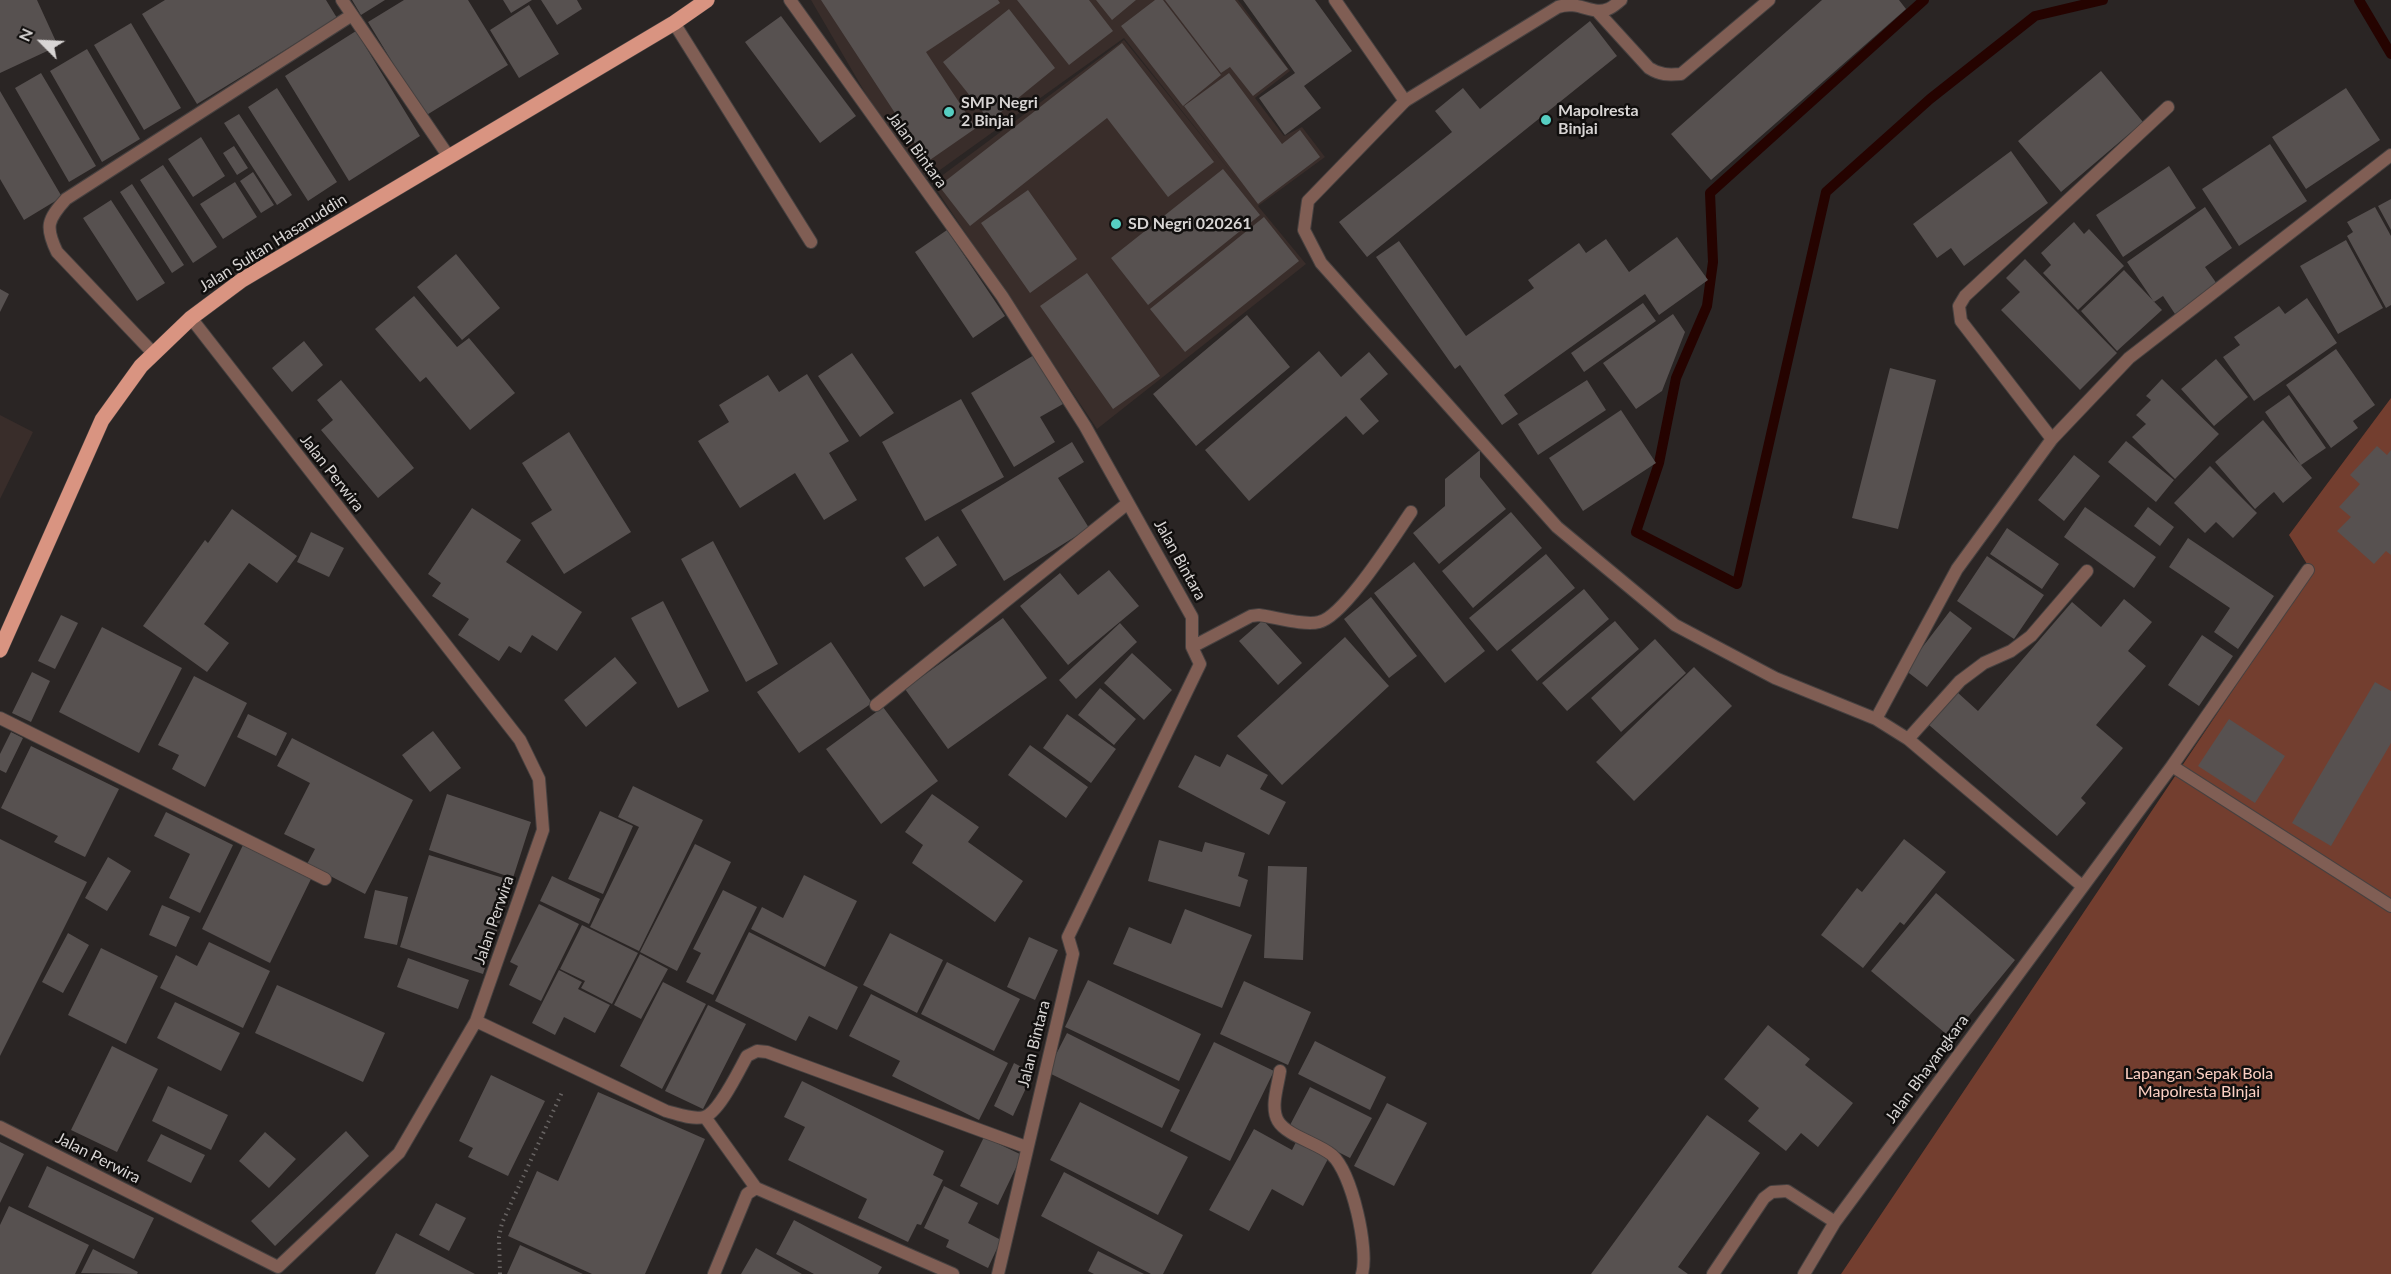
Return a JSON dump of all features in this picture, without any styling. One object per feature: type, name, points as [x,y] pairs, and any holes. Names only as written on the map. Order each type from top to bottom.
[{"type":"main road","name":"Jalan Sultan Hasanuddin","points":[[0,650],[102,420],[141,366],[190,318],[242,280],[674,23],[707,0]]},
{"type":"street","points":[[342,0],[449,157]]},
{"type":"street","name":"Jalan Bintara","points":[[790,0],[1002,296],[1085,426],[1192,617],[1192,647],[1200,664],[1068,937],[1073,954],[998,1274]]},
{"type":"street","points":[[1335,0],[1405,101]]},
{"type":"street","points":[[1621,0],[1608,10],[1597,11],[1578,4],[1558,7],[1405,101],[1308,201],[1304,230],[1321,263],[1557,527],[1675,625],[1775,678],[1876,719],[1908,739],[2082,886]]},
{"type":"street","points":[[1597,11],[1649,68],[1659,74],[1670,75],[1681,74],[1768,0]]},
{"type":"street","points":[[154,354],[57,252],[48,232],[52,214],[66,199],[352,15]]},
{"type":"street","points":[[674,23],[811,242]]},
{"type":"street","points":[[2052,439],[1961,321],[1959,306],[1965,296],[2168,107]]},
{"type":"street","points":[[1876,719],[1957,569],[2052,439],[2129,358],[2391,154]]},
{"type":"street","name":"Jalan Perwira","points":[[0,1127],[278,1271],[399,1153],[476,1021],[543,830],[539,779],[520,740],[190,318]]},
{"type":"street","points":[[876,705],[1128,503]]},
{"type":"street","points":[[1192,647],[1251,616],[1259,615],[1312,623],[1329,618],[1360,584],[1411,512]]},
{"type":"street","name":"Jalan Bhayangkara","points":[[1804,1274],[1835,1222],[2172,766],[2308,570]]},
{"type":"street","points":[[1908,739],[1960,681],[1984,663],[2011,651],[2031,636],[2087,571]]},
{"type":"street","points":[[0,718],[325,879]]},
{"type":"street","points":[[2172,766],[2391,906]]},
{"type":"street","points":[[476,1021],[666,1111],[691,1118],[705,1117],[714,1111],[747,1056],[757,1051],[767,1052],[1026,1147]]},
{"type":"street","points":[[1280,1071],[1274,1106],[1276,1118],[1288,1131],[1334,1156],[1350,1187],[1364,1246],[1362,1274]]},
{"type":"street","points":[[705,1117],[756,1188],[952,1274]]},
{"type":"street","points":[[714,1274],[747,1194],[756,1188]]},
{"type":"street","points":[[1713,1274],[1764,1198],[1772,1192],[1787,1191],[1835,1222]]},
{"type":"path","points":[[500,1274],[499,1237],[502,1223],[573,1068]]},
{"type":"shaded area","points":[[811,0],[1238,0],[1290,71],[1255,98],[1284,136],[1302,127],[1325,157],[1258,206],[1306,264],[1097,429],[932,183],[1124,40],[1238,181],[1124,38],[919,185]]},
{"type":"shaded area","points":[[0,415],[33,432],[0,499]]},
{"type":"green space","name":"Lapangan Sepak Bola Mapolresta BInjai","points":[[2391,398],[2391,1274],[1841,1274],[2312,572],[2289,535]]},
{"type":"building","points":[[0,0],[37,0],[58,46],[0,73]]},
{"type":"building","points":[[165,0],[326,0],[337,18],[197,104],[142,14]]},
{"type":"building","points":[[352,0],[385,0],[361,15]]},
{"type":"building","points":[[404,0],[468,0],[508,65],[425,116],[368,22]]},
{"type":"building","points":[[503,0],[532,0],[511,13]]},
{"type":"building","points":[[541,0],[577,0],[582,9],[557,25]]},
{"type":"building","points":[[821,0],[998,0],[1000,3],[926,52],[976,128],[927,162]]},
{"type":"building","points":[[1017,0],[1089,0],[1113,31],[1069,65]]},
{"type":"building","points":[[1096,0],[1136,0],[1112,20]]},
{"type":"building","points":[[1155,0],[1163,0],[1221,75],[1183,106],[1121,26]]},
{"type":"building","points":[[1165,0],[1235,0],[1288,69],[1253,96],[1230,67],[1221,73]]},
{"type":"building","points":[[1243,0],[1315,0],[1352,51],[1304,86],[1321,108],[1285,135],[1259,98],[1295,73]]},
{"type":"building","points":[[1822,0],[1899,0],[1906,9],[1711,180],[1671,134]]},
{"type":"building","points":[[529,5],[559,54],[519,78],[490,30]]},
{"type":"building","points":[[1009,9],[1055,68],[990,121],[943,62]]},
{"type":"building","points":[[781,16],[856,116],[820,143],[745,42]]},
{"type":"building","points":[[1590,21],[1617,56],[1367,257],[1339,222],[1452,132],[1435,111],[1463,88],[1480,109]]},
{"type":"building","points":[[131,23],[181,108],[144,130],[94,45]]},
{"type":"building","points":[[356,31],[420,136],[349,181],[285,76]]},
{"type":"building","points":[[1122,43],[1214,162],[1168,197],[1107,118],[970,226],[939,186]]},
{"type":"building","points":[[87,49],[140,139],[102,162],[50,71]]},
{"type":"building","points":[[2101,71],[2143,122],[2061,192],[2018,141]]},
{"type":"building","points":[[41,73],[96,166],[69,182],[15,88]]},
{"type":"building","points":[[1229,73],[1282,144],[1300,130],[1320,157],[1258,204],[1184,106]]},
{"type":"building","points":[[277,88],[337,182],[308,201],[248,107]]},
{"type":"building","points":[[2346,88],[2380,140],[2306,189],[2272,137]]},
{"type":"building","points":[[0,91],[62,197],[24,220],[0,179]]},
{"type":"building","points":[[239,114],[292,195],[277,205],[224,123]]},
{"type":"building","points":[[201,137],[225,176],[193,197],[168,159]]},
{"type":"building","points":[[2270,144],[2307,201],[2239,246],[2202,189]]},
{"type":"building","points":[[234,146],[248,168],[237,175],[223,153]]},
{"type":"building","points":[[2011,151],[2048,203],[1964,266],[1951,248],[1937,258],[1913,224]]},
{"type":"building","points":[[163,165],[217,247],[193,263],[140,180]]},
{"type":"building","points":[[2169,166],[2196,208],[2123,257],[2096,215]]},
{"type":"building","points":[[1223,169],[1260,215],[1148,305],[1111,258]]},
{"type":"building","points":[[253,172],[274,205],[261,213],[240,181]]},
{"type":"building","points":[[235,182],[257,217],[223,239],[200,204]]},
{"type":"building","points":[[132,184],[184,265],[172,273],[120,192]]},
{"type":"building","points":[[1028,190],[1077,259],[1030,293],[981,223]]},
{"type":"building","points":[[2391,199],[2391,230],[2378,206]]},
{"type":"building","points":[[111,200],[165,283],[137,301],[83,218]]},
{"type":"building","points":[[2205,207],[2232,248],[2205,267],[2217,284],[2175,314],[2163,296],[2154,302],[2127,262]]},
{"type":"building","points":[[2375,207],[2391,236],[2391,305],[2386,308],[2347,236],[2353,232],[2347,222]]},
{"type":"building","points":[[1264,217],[1299,261],[1185,352],[1150,309]]},
{"type":"building","points":[[2074,222],[2084,234],[2089,229],[2124,266],[2078,310],[2043,273],[2051,265],[2041,253]]},
{"type":"building","points":[[947,230],[1005,316],[973,338],[915,252]]},
{"type":"building","points":[[1677,237],[1708,280],[1659,315],[1645,294],[1504,395],[1518,414],[1502,425],[1460,365],[1455,369],[1376,257],[1399,241],[1466,336],[1534,288],[1528,280],[1579,243],[1586,253],[1606,239],[1629,272]]},
{"type":"building","points":[[2346,240],[2383,308],[2338,334],[2300,266]]},
{"type":"building","points":[[456,254],[500,308],[462,340],[417,287]]},
{"type":"building","points":[[2025,259],[2117,353],[2080,390],[2001,310],[2020,292],[2006,278]]},
{"type":"building","points":[[2124,270],[2162,310],[2117,351],[2081,311]]},
{"type":"building","points":[[1087,273],[1160,376],[1113,409],[1040,306]]},
{"type":"building","points":[[0,289],[9,294],[0,312]]},
{"type":"building","points":[[414,296],[457,347],[469,338],[515,393],[470,430],[426,377],[420,382],[375,329]]},
{"type":"building","points":[[2307,298],[2337,343],[2254,401],[2223,357],[2240,345],[2234,337],[2279,306],[2285,314]]},
{"type":"building","points":[[1643,303],[1656,321],[1584,372],[1571,353]]},
{"type":"building","points":[[1673,314],[1685,332],[1662,391],[1636,409],[1603,363]]},
{"type":"building","points":[[1247,315],[1290,367],[1196,446],[1153,394]]},
{"type":"building","points":[[304,341],[323,365],[292,392],[272,368]]},
{"type":"building","points":[[2336,349],[2375,405],[2353,421],[2358,428],[2331,448],[2286,385]]},
{"type":"building","points":[[1319,351],[1341,377],[1369,352],[1388,374],[1360,399],[1379,421],[1363,435],[1346,416],[1249,501],[1205,450]]},
{"type":"building","points":[[852,353],[894,413],[860,437],[818,376]]},
{"type":"building","points":[[1034,355],[1063,404],[1040,417],[1055,442],[1014,467],[971,393]]},
{"type":"building","points":[[2216,359],[2248,397],[2214,426],[2181,389]]},
{"type":"building","points":[[1890,368],[1936,380],[1898,529],[1852,518]]},
{"type":"building","points":[[807,374],[849,441],[829,453],[857,500],[824,520],[795,473],[740,508],[698,441],[729,422],[719,405],[768,375],[779,392]]},
{"type":"building","points":[[2162,379],[2219,434],[2175,479],[2132,437],[2146,424],[2136,415],[2151,400],[2146,396]]},
{"type":"building","points":[[341,380],[414,468],[378,498],[321,430],[333,420],[317,400]]},
{"type":"building","points":[[1587,380],[1606,410],[1538,455],[1518,424]]},
{"type":"building","points":[[2289,395],[2326,448],[2301,465],[2265,412]]},
{"type":"building","points":[[961,399],[1004,477],[925,521],[882,442]]},
{"type":"building","points":[[1621,410],[1656,463],[1583,511],[1549,458]]},
{"type":"building","points":[[2263,420],[2312,478],[2283,503],[2274,492],[2255,509],[2215,462]]},
{"type":"building","points":[[569,432],[631,532],[564,574],[531,523],[552,510],[522,463]]},
{"type":"building","points":[[2126,441],[2174,480],[2156,502],[2108,462]]},
{"type":"building","points":[[1072,442],[1084,462],[1058,478],[1089,528],[1004,581],[961,510]]},
{"type":"building","points":[[2377,446],[2387,455],[2391,450],[2391,555],[2386,551],[2374,564],[2337,531],[2351,517],[2339,507],[2360,484],[2350,475]]},
{"type":"building","points":[[1480,450],[1480,477],[1506,509],[1439,564],[1413,533],[1445,506],[1445,479]]},
{"type":"building","points":[[2074,455],[2100,476],[2064,521],[2038,500]]},
{"type":"building","points":[[2210,466],[2257,513],[2233,538],[2216,522],[2205,533],[2174,503]]},
{"type":"building","points":[[2085,507],[2156,557],[2134,588],[2064,537]]},
{"type":"building","points":[[2148,507],[2174,527],[2160,546],[2134,526]]},
{"type":"building","points":[[472,508],[521,540],[506,562],[582,612],[557,651],[532,635],[521,653],[509,646],[499,661],[458,635],[469,619],[432,596],[441,583],[428,574]]},
{"type":"building","points":[[232,509],[297,556],[277,583],[249,563],[204,624],[229,643],[207,672],[143,626],[205,540],[208,543]]},
{"type":"building","points":[[1511,512],[1542,548],[1473,608],[1442,571]]},
{"type":"building","points":[[2007,528],[2059,564],[2042,589],[1990,554]]},
{"type":"building","points":[[311,532],[344,548],[329,577],[297,562]]},
{"type":"building","points":[[938,536],[957,565],[924,587],[905,558]]},
{"type":"building","points":[[2188,538],[2274,596],[2238,649],[2214,632],[2230,608],[2169,567]]},
{"type":"building","points":[[713,541],[778,664],[746,682],[681,559]]},
{"type":"building","points":[[1546,554],[1575,588],[1497,651],[1469,618]]},
{"type":"building","points":[[1987,556],[2044,595],[2014,639],[1957,601]]},
{"type":"building","points":[[1414,562],[1485,651],[1445,683],[1374,593]]},
{"type":"building","points":[[1109,570],[1139,606],[1068,665],[1020,606],[1060,573],[1078,595]]},
{"type":"building","points":[[1584,589],[1609,619],[1537,681],[1511,650]]},
{"type":"building","points":[[1371,597],[1417,656],[1389,678],[1344,619]]},
{"type":"building","points":[[2124,599],[2152,622],[2128,651],[2146,666],[2096,725],[2123,748],[2081,798],[2086,803],[2057,836],[1929,725],[1957,692],[1978,711],[2072,602],[2101,627]]},
{"type":"building","points":[[663,601],[709,691],[678,708],[631,618]]},
{"type":"building","points":[[1950,611],[1972,628],[1927,687],[1905,670]]},
{"type":"building","points":[[61,615],[78,623],[55,669],[38,661]]},
{"type":"building","points":[[1003,618],[1047,678],[948,749],[905,689]]},
{"type":"building","points":[[1263,620],[1302,663],[1278,685],[1239,641]]},
{"type":"building","points":[[1615,621],[1639,649],[1567,711],[1542,683]]},
{"type":"building","points":[[1120,623],[1137,642],[1076,699],[1059,680]]},
{"type":"building","points":[[102,627],[182,668],[139,753],[59,712]]},
{"type":"building","points":[[2202,635],[2233,656],[2199,706],[2168,685]]},
{"type":"building","points":[[1345,637],[1389,686],[1282,785],[1237,736]]},
{"type":"building","points":[[1655,639],[1686,673],[1621,732],[1591,698]]},
{"type":"building","points":[[831,642],[872,703],[799,753],[757,692]]},
{"type":"building","points":[[1132,653],[1172,690],[1144,720],[1104,683]]},
{"type":"building","points":[[615,657],[637,683],[586,727],[564,700]]},
{"type":"building","points":[[1694,667],[1732,706],[1634,801],[1596,762]]},
{"type":"building","points":[[32,672],[50,681],[31,722],[12,713]]},
{"type":"building","points":[[194,676],[247,703],[205,787],[172,769],[179,755],[158,745]]},
{"type":"building","points":[[2375,682],[2391,691],[2391,743],[2331,846],[2292,823]]},
{"type":"building","points":[[1100,688],[1136,719],[1114,745],[1078,715]]},
{"type":"building","points":[[883,707],[938,781],[881,824],[826,749]]},
{"type":"building","points":[[248,714],[287,733],[276,756],[237,737]]},
{"type":"building","points":[[1067,714],[1116,749],[1091,783],[1043,748]]},
{"type":"building","points":[[2229,719],[2285,756],[2255,803],[2198,766]]},
{"type":"building","points":[[433,731],[461,768],[430,792],[402,755]]},
{"type":"building","points":[[11,732],[23,738],[6,773],[0,770],[0,754]]},
{"type":"building","points":[[292,738],[413,800],[365,894],[307,864],[315,849],[284,834],[310,783],[277,766]]},
{"type":"building","points":[[1030,745],[1088,787],[1066,818],[1008,775]]},
{"type":"building","points":[[31,746],[119,789],[85,857],[54,842],[58,836],[1,808]]},
{"type":"building","points":[[1227,754],[1268,775],[1260,789],[1286,802],[1269,835],[1178,787],[1195,755],[1220,767]]},
{"type":"building","points":[[633,786],[703,820],[639,951],[590,927],[639,827],[618,817]]},
{"type":"building","points":[[447,794],[531,822],[513,878],[429,850]]},
{"type":"building","points":[[932,794],[979,827],[968,842],[1023,881],[995,922],[912,863],[923,845],[905,832]]},
{"type":"building","points":[[600,811],[633,826],[603,894],[568,879]]},
{"type":"building","points":[[166,812],[233,845],[200,913],[169,898],[190,854],[154,836]]},
{"type":"building","points":[[0,839],[87,882],[0,1056]]},
{"type":"building","points":[[1904,839],[1946,872],[1904,925],[1900,922],[1863,968],[1821,935],[1857,888],[1862,892]]},
{"type":"building","points":[[1159,840],[1202,852],[1205,842],[1245,853],[1238,876],[1248,880],[1240,907],[1148,881]]},
{"type":"building","points":[[695,844],[731,862],[677,971],[640,952]]},
{"type":"building","points":[[243,845],[311,879],[270,963],[202,929]]},
{"type":"building","points":[[429,855],[513,881],[483,974],[400,947]]},
{"type":"building","points":[[108,857],[131,871],[107,911],[85,898]]},
{"type":"building","points":[[1268,866],[1307,867],[1303,960],[1264,958]]},
{"type":"building","points":[[804,875],[857,901],[825,967],[751,929],[762,907],[783,918]]},
{"type":"building","points":[[552,876],[600,899],[589,924],[540,901]]},
{"type":"building","points":[[375,890],[408,897],[397,945],[364,938]]},
{"type":"building","points":[[723,890],[757,907],[713,995],[686,982],[701,953],[693,949]]},
{"type":"building","points":[[1936,893],[2015,960],[1951,1038],[1871,971]]},
{"type":"building","points":[[539,904],[579,924],[541,1001],[509,985],[518,966],[510,962]]},
{"type":"building","points":[[162,905],[190,917],[176,947],[149,935]]},
{"type":"building","points":[[1185,909],[1252,935],[1222,1008],[1113,964],[1129,927],[1171,944]]},
{"type":"building","points":[[582,925],[638,953],[612,1004],[581,988],[585,981],[560,969]]},
{"type":"building","points":[[749,932],[858,987],[837,1030],[809,1016],[796,1041],[715,1001]]},
{"type":"building","points":[[68,933],[89,945],[63,993],[42,982]]},
{"type":"building","points":[[890,933],[943,960],[917,1013],[863,985]]},
{"type":"building","points":[[1029,937],[1058,950],[1035,1000],[1007,987]]},
{"type":"building","points":[[209,942],[270,971],[243,1028],[160,988],[176,955],[197,966]]},
{"type":"building","points":[[101,948],[158,976],[126,1044],[68,1015]]},
{"type":"building","points":[[640,954],[668,969],[641,1019],[614,1005]]},
{"type":"building","points":[[408,958],[469,980],[458,1009],[397,987]]},
{"type":"building","points":[[947,962],[1020,999],[994,1051],[921,1014]]},
{"type":"building","points":[[559,970],[582,982],[578,989],[610,1005],[595,1033],[564,1017],[555,1035],[532,1023]]},
{"type":"building","points":[[1088,980],[1201,1034],[1179,1081],[1065,1027]]},
{"type":"building","points":[[1244,981],[1311,1012],[1288,1065],[1220,1034]]},
{"type":"building","points":[[663,982],[706,1004],[662,1089],[620,1066]]},
{"type":"building","points":[[277,985],[385,1033],[363,1082],[255,1033]]},
{"type":"building","points":[[871,994],[1008,1063],[979,1120],[892,1076],[900,1061],[849,1036]]},
{"type":"building","points":[[175,1002],[240,1033],[221,1071],[157,1038]]},
{"type":"building","points":[[708,1005],[746,1024],[703,1109],[665,1091]]},
{"type":"building","points":[[1768,1025],[1810,1059],[1805,1065],[1853,1103],[1818,1147],[1801,1133],[1786,1151],[1748,1121],[1759,1108],[1724,1079]]},
{"type":"building","points":[[1067,1033],[1180,1090],[1162,1128],[1047,1072]]},
{"type":"building","points":[[1315,1041],[1386,1077],[1370,1110],[1298,1074]]},
{"type":"building","points":[[1214,1042],[1274,1071],[1230,1161],[1170,1131]]},
{"type":"building","points":[[112,1046],[158,1069],[117,1152],[71,1130]]},
{"type":"building","points":[[1014,1063],[1033,1073],[1013,1116],[994,1106]]},
{"type":"building","points":[[491,1075],[545,1101],[508,1176],[468,1157],[473,1148],[459,1141]]},
{"type":"building","points":[[802,1081],[944,1151],[933,1175],[943,1180],[921,1225],[917,1224],[908,1242],[858,1218],[867,1199],[788,1160],[805,1127],[784,1117]]},
{"type":"building","points":[[168,1086],[228,1115],[211,1150],[152,1121]]},
{"type":"building","points":[[1310,1087],[1372,1118],[1350,1158],[1289,1127]]},
{"type":"building","points":[[598,1092],[705,1139],[645,1274],[592,1274],[508,1236],[537,1171],[558,1181]]},
{"type":"building","points":[[1080,1102],[1188,1157],[1158,1215],[1050,1160]]},
{"type":"building","points":[[1387,1103],[1427,1123],[1394,1186],[1354,1166]]},
{"type":"building","points":[[1707,1115],[1760,1153],[1678,1267],[1688,1274],[1591,1274]]},
{"type":"building","points":[[1254,1129],[1292,1150],[1297,1140],[1329,1157],[1303,1206],[1272,1189],[1249,1231],[1209,1210]]},
{"type":"building","points":[[346,1131],[369,1156],[275,1246],[251,1221]]},
{"type":"building","points":[[265,1132],[296,1159],[269,1188],[239,1161]]},
{"type":"building","points":[[161,1134],[205,1155],[191,1183],[147,1161]]},
{"type":"building","points":[[984,1137],[1022,1155],[998,1205],[960,1186]]},
{"type":"building","points":[[0,1142],[24,1154],[0,1203]]},
{"type":"building","points":[[47,1166],[154,1218],[134,1259],[28,1207]]},
{"type":"building","points":[[1064,1172],[1183,1235],[1163,1274],[1151,1274],[1041,1216]]},
{"type":"building","points":[[944,1186],[978,1203],[968,1223],[1001,1240],[988,1268],[946,1247],[949,1240],[924,1228]]},
{"type":"building","points":[[436,1203],[466,1218],[449,1251],[419,1235]]},
{"type":"building","points":[[9,1206],[89,1245],[75,1274],[0,1274],[0,1225]]},
{"type":"building","points":[[794,1220],[882,1267],[878,1274],[814,1274],[776,1254]]},
{"type":"building","points":[[396,1233],[475,1274],[375,1274]]},
{"type":"building","points":[[520,1245],[583,1274],[507,1274]]},
{"type":"building","points":[[756,1248],[802,1274],[741,1274]]},
{"type":"building","points":[[93,1249],[138,1272],[137,1274],[81,1273]]},
{"type":"building","points":[[1098,1251],[1144,1274],[1094,1274],[1088,1271]]},
{"type":"waterway","points":[[1924,0],[1710,193],[1713,262],[1707,306],[1676,378],[1659,463],[1636,532],[1737,584],[1826,192],[1930,99],[2035,16],[2103,0]]},
{"type":"waterway","points":[[2359,0],[2391,54]]},
{"type":"place","name":"SMP Negri 2 Binjai","points":[[949,112]]},
{"type":"place","name":"Mapolresta Binjai","points":[[1546,120]]},
{"type":"place","name":"SD Negri 020261","points":[[1116,224]]}]
